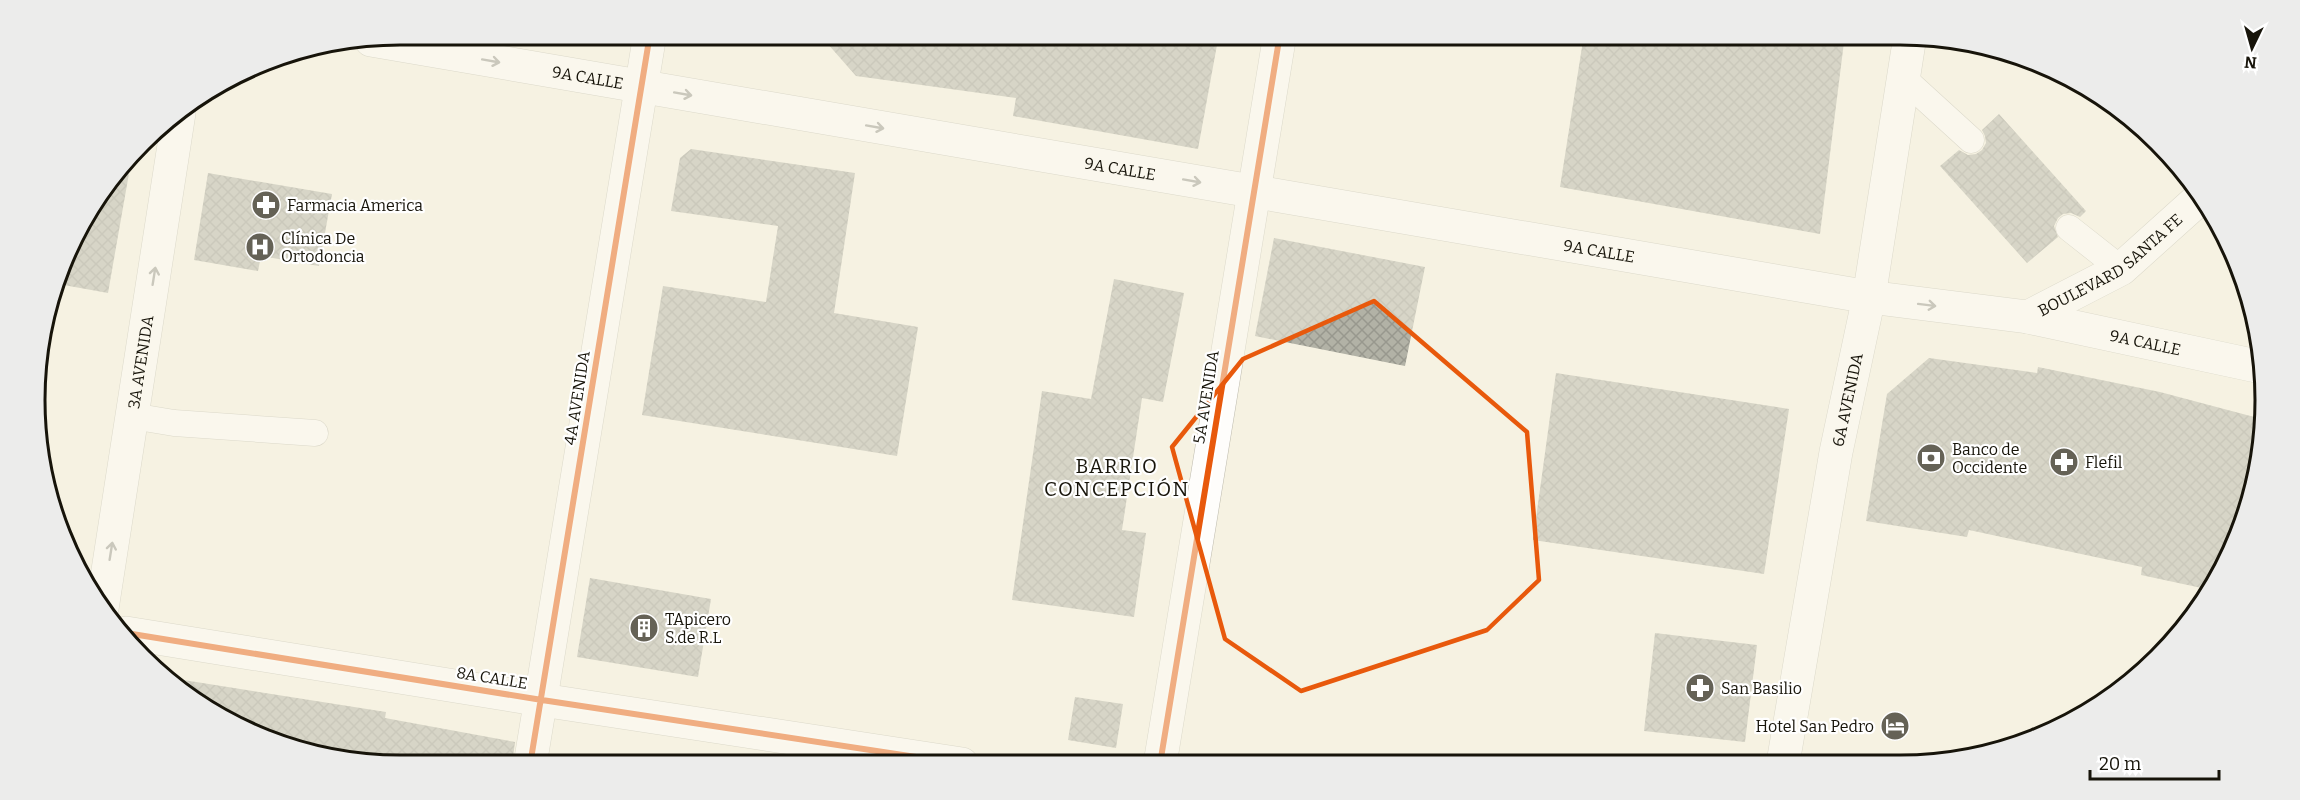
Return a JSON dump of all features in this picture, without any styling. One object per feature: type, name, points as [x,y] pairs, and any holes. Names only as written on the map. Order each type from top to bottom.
[{"type":"street","name":"9A CALLE","points":[[400,45],[1869,297]]},
{"type":"street","name":"4A AVENIDA","points":[[532,755],[648,45]]},
{"type":"street","name":"5A AVENIDA","points":[[1161,755],[1278,45]]},
{"type":"street","name":"6A AVENIDA","points":[[1785,755],[1836,452],[1869,297],[1908,45]]},
{"type":"street","name":"3A AVENIDA","points":[[104,596],[177,124]]},
{"type":"street","name":"BOULEVARD SANTA FE","points":[[1869,297],[2028,317],[2121,269],[2195,203]]},
{"type":"street","name":"9A CALLE","points":[[2028,317],[2253,365]]},
{"type":"street","name":"8A CALLE","points":[[133,634],[903,755]]},
{"type":"lane","points":[[1903,78],[1971,140]]},
{"type":"lane","points":[[2069,228],[2121,269]]},
{"type":"lane","points":[[132,416],[174,423],[315,433]]},
{"type":"highlighted area","points":[[1374,301],[1527,432],[1539,580],[1487,630],[1301,691],[1225,639],[1172,447],[1243,359]]},
{"type":"building","points":[[829,45],[1217,45],[1198,149],[1013,116],[1016,98],[856,76]]},
{"type":"building","points":[[1582,45],[1844,45],[1820,234],[1560,187]]},
{"type":"building","points":[[1999,114],[2086,211],[2080,217],[2071,213],[2063,214],[2058,218],[2054,226],[2058,237],[2027,263],[1940,166],[1959,150],[1968,155],[1982,150],[1986,143],[1982,130]]},
{"type":"building","points":[[691,149],[855,173],[834,313],[918,327],[897,456],[642,415],[663,286],[766,302],[778,226],[671,211],[680,158]]},
{"type":"building","points":[[130,170],[108,293],[64,285],[93,222]]},
{"type":"building","points":[[208,173],[332,194],[319,266],[261,256],[258,271],[194,260]]},
{"type":"building","points":[[1274,238],[1425,267],[1405,366],[1255,336]]},
{"type":"building","points":[[1114,279],[1184,293],[1163,402],[1142,398],[1122,530],[1146,533],[1134,617],[1012,600],[1042,391],[1091,399]]},
{"type":"building","points":[[1929,358],[2037,373],[2038,367],[2160,392],[2254,417],[2252,446],[2243,492],[2228,536],[2201,588],[2141,575],[2142,567],[1969,530],[1967,537],[1866,521],[1887,394]]},
{"type":"building","points":[[1556,373],[1789,409],[1764,574],[1533,540]]},
{"type":"building","name":"TApicero S.de R.L","points":[[590,578],[711,599],[698,677],[577,657]]},
{"type":"building","name":"San Basilio","points":[[1655,633],[1757,645],[1745,742],[1644,731]]},
{"type":"building","points":[[181,680],[386,712],[385,718],[515,742],[513,755],[400,755],[331,748],[264,728],[222,707]]},
{"type":"building","points":[[1075,697],[1123,704],[1116,748],[1068,740]]},
{"type":"cycle path","points":[[532,755],[648,45]]},
{"type":"cycle path","points":[[1161,755],[1278,45]]},
{"type":"cycle path","points":[[133,634],[903,755]]},
{"type":"place","name":"Farmacia America","points":[[266,205]]},
{"type":"place","name":"Clínica De Ortodoncia","points":[[260,247]]},
{"type":"place","name":"Banco de Occidente","points":[[1931,458]]},
{"type":"place","name":"Flefil","points":[[2064,462]]},
{"type":"place","name":"TApicero S.de R.L","points":[[644,628]]},
{"type":"place","name":"San Basilio","points":[[1700,688]]},
{"type":"place","name":"Hotel San Pedro","points":[[1895,726]]},
{"type":"district","name":"BARRIO CONCEPCIÓN","points":[[1117,478]]}]
